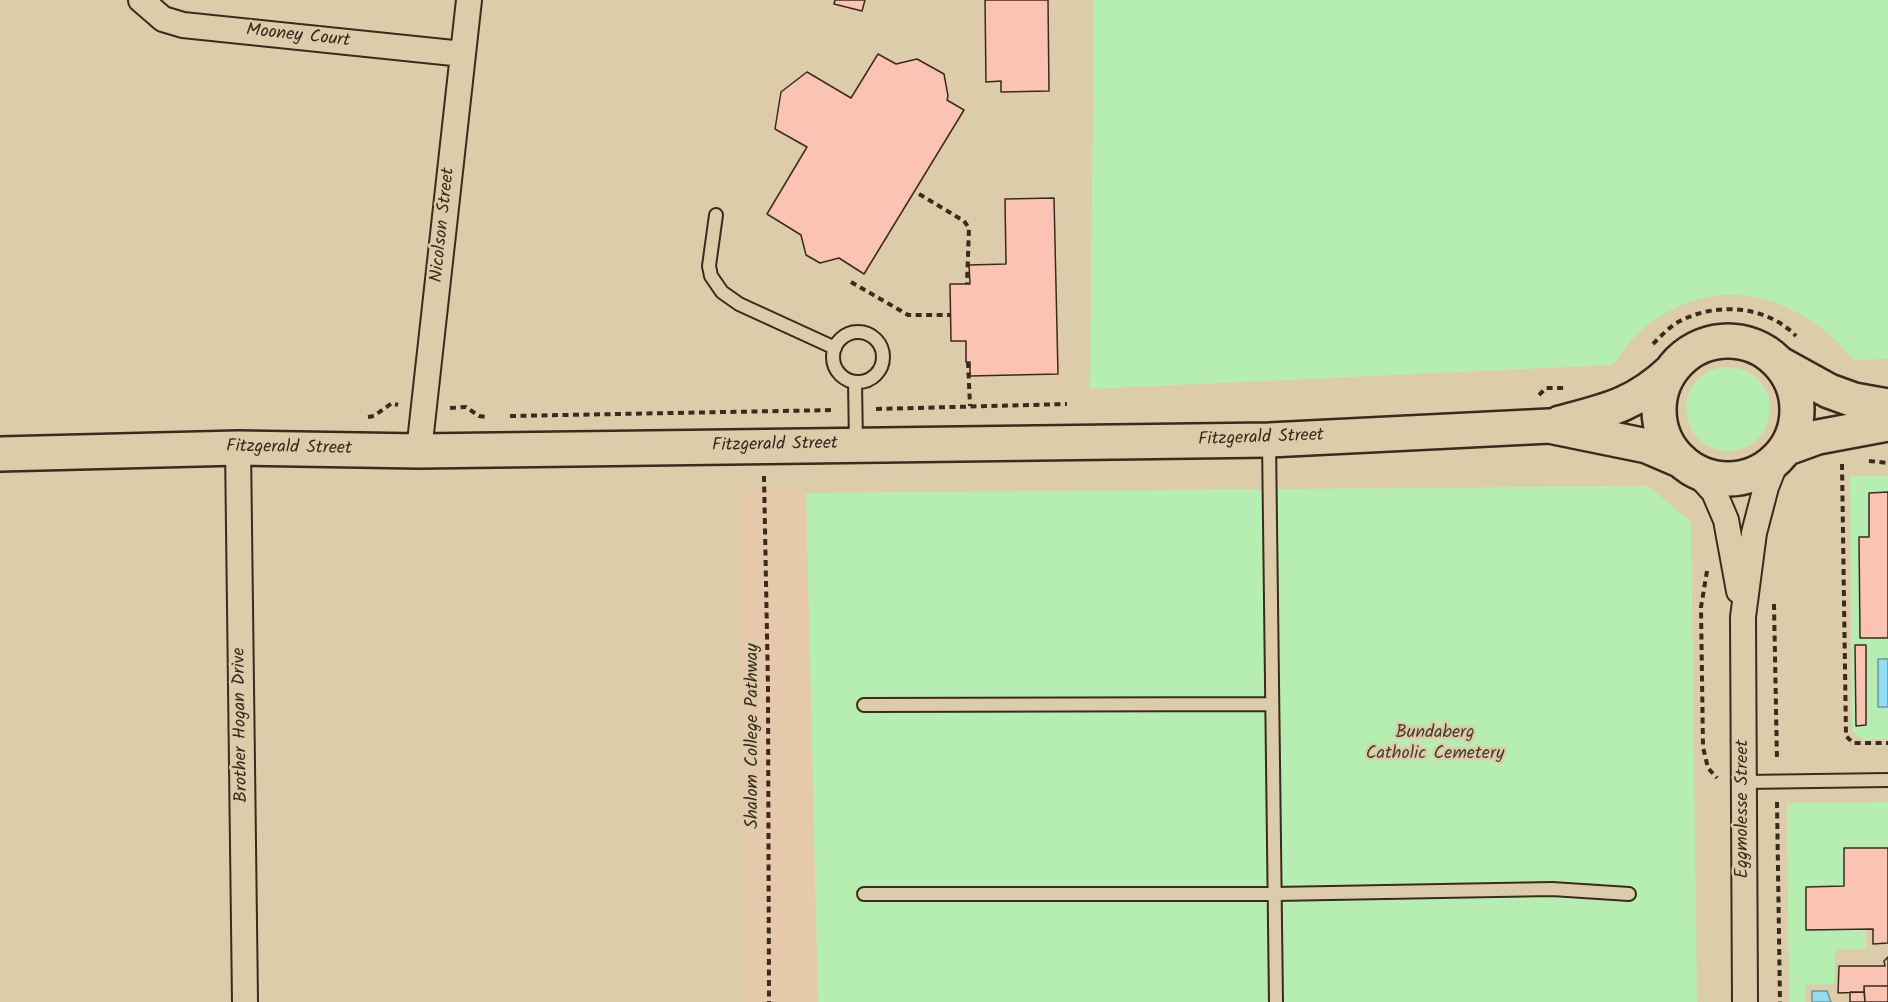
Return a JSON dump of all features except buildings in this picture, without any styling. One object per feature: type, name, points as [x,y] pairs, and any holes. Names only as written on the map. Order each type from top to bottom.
[{"type":"street","name":"Mooney Court","points":[[141,0],[163,19],[183,25],[463,54]]},
{"type":"street","name":"Nicolson Street","points":[[419,451],[469,0]]},
{"type":"street","points":[[1549,426],[1608,411],[1630,402],[1653,388],[1683,357],[1699,347],[1716,342],[1733,341],[1751,344],[1767,352],[1790,352],[1829,391],[1854,400],[1888,406]]},
{"type":"street","points":[[1743,617],[1754,533],[1766,487],[1795,424],[1796,397],[1790,380],[1790,352]]},
{"type":"street","points":[[1671,370],[1662,388],[1659,408],[1661,428],[1669,446],[1714,492],[1726,520],[1743,617]]},
{"type":"street","points":[[1549,426],[1647,446],[1716,478],[1737,478],[1759,472],[1781,454],[1818,437],[1888,424]]},
{"type":"street","name":"Fitzgerald Street","points":[[0,454],[238,448],[419,451],[1269,440],[1549,426]]},
{"type":"street","name":"Brother Hogan Drive","points":[[238,448],[245,1002]]},
{"type":"street","name":"Eggmolesse Street","points":[[1743,617],[1745,1002]]},
{"type":"lane","points":[[716,215],[709,266],[711,276],[722,292],[739,304],[835,348]]},
{"type":"lane","points":[[852,332],[867,333],[879,341],[884,356],[882,365],[872,378],[864,382],[855,382],[842,376],[837,370],[834,363],[835,348],[839,341],[852,332]]},
{"type":"lane","points":[[855,382],[856,445]]},
{"type":"lane","points":[[1269,440],[1276,1002]]},
{"type":"lane","points":[[864,705],[1272,705]]},
{"type":"lane","points":[[1744,782],[1888,780]]},
{"type":"lane","points":[[864,894],[1275,894],[1552,889],[1629,894]]},
{"type":"path","points":[[919,194],[969,228],[967,284]]},
{"type":"path","points":[[852,282],[908,315],[950,315]]},
{"type":"path","points":[[1652,345],[1681,320],[1717,310],[1733,309],[1748,311],[1773,320],[1794,334],[1790,352]]},
{"type":"path","points":[[968,362],[970,406]]},
{"type":"path","points":[[1546,388],[1566,387]]},
{"type":"path","points":[[832,411],[1067,404]]},
{"type":"path","points":[[1848,461],[1842,461],[1845,736],[1853,743],[1888,742]]},
{"type":"path","points":[[1865,461],[1888,463]]},
{"type":"path","name":"Shalom College Pathway","points":[[764,469],[768,687],[769,1002]]},
{"type":"path","points":[[1707,565],[1701,607],[1703,747],[1708,768]]},
{"type":"shaded area","points":[[741,493],[806,493],[818,1002],[744,1002]]},
{"type":"green space","points":[[1094,0],[1888,0],[1888,359],[1855,360],[1823,329],[1796,312],[1774,302],[1729,295],[1707,297],[1685,304],[1663,315],[1642,330],[1612,365],[1090,389]]},
{"type":"green space","points":[[1728,367],[1751,374],[1763,386],[1770,409],[1763,432],[1751,444],[1728,451],[1705,444],[1693,432],[1686,409],[1693,386],[1705,374]]},
{"type":"green space","points":[[1850,476],[1888,476],[1888,739],[1863,740],[1852,731]]},
{"type":"green space","name":"Bundaberg Catholic Cemetery","points":[[1648,486],[1691,522],[1697,1002],[818,1002],[806,493]]},
{"type":"green space","points":[[1888,802],[1888,848],[1844,848],[1844,886],[1806,887],[1806,930],[1866,930],[1866,949],[1835,949],[1835,984],[1805,985],[1805,1002],[1789,1002],[1787,803]]},
{"type":"water","points":[[1878,659],[1888,659],[1888,707],[1878,707]]},
{"type":"water","points":[[1812,991],[1827,991],[1831,1002],[1812,1002]]}]
